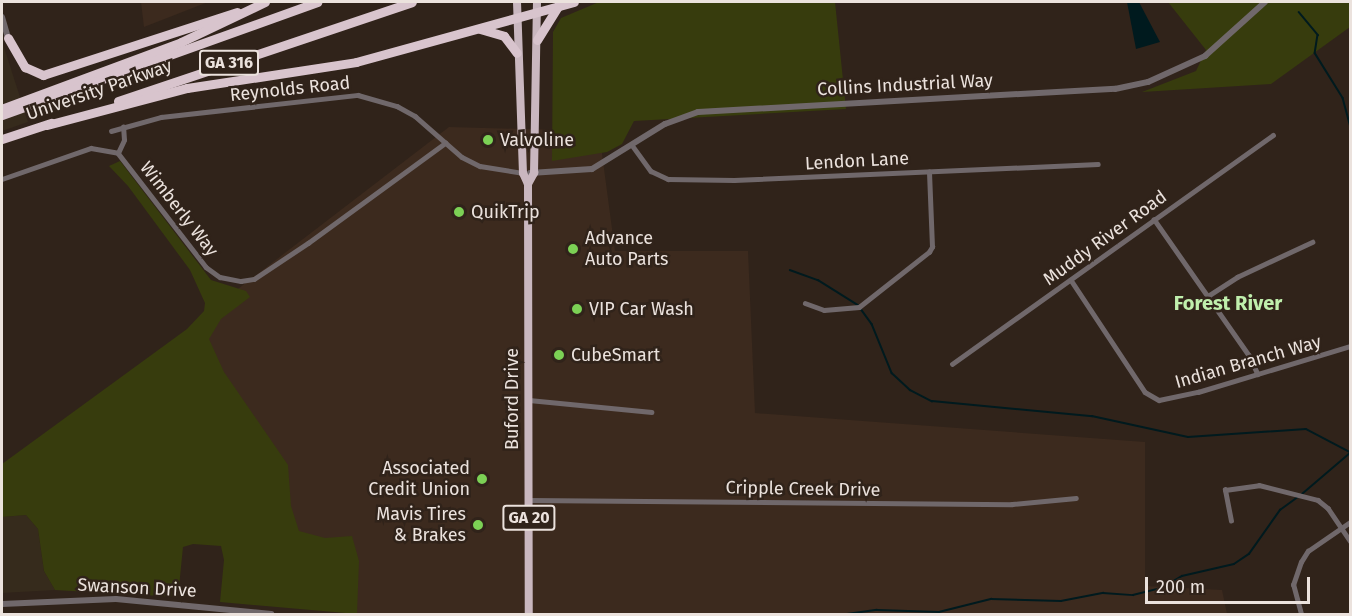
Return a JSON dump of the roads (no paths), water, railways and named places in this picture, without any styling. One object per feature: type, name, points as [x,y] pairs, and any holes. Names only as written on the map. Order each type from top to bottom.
[{"type":"highway","points":[[8,38],[25,67],[48,74],[263,2]]},
{"type":"highway","points":[[2,109],[182,42],[263,2]]},
{"type":"highway","name":"University Parkway","points":[[2,115],[317,2]]},
{"type":"highway","name":"University Parkway","points":[[2,139],[412,2]]},
{"type":"highway","name":"Buford Drive","points":[[517,2],[523,173],[528,184],[529,615]]},
{"type":"highway","points":[[47,125],[195,87],[356,62],[517,18],[537,7],[558,7],[574,2]]},
{"type":"highway","name":"Buford Drive","points":[[528,184],[534,173],[537,7]]},
{"type":"highway","points":[[537,40],[558,7]]},
{"type":"highway","points":[[475,29],[504,36],[517,53]]},
{"type":"street","name":"Collins Industrial Way","points":[[523,173],[592,169],[674,119],[698,112],[1115,89],[1148,82],[1205,56],[1265,2]]},
{"type":"street","points":[[2,17],[8,38]]},
{"type":"street","name":"Reynolds Road","points":[[111,131],[161,117],[350,94],[397,106],[480,166],[523,173]]},
{"type":"street","points":[[118,153],[124,140],[123,127]]},
{"type":"street","name":"Muddy River Road","points":[[952,364],[1273,135]]},
{"type":"street","name":"Wimberly Way","points":[[2,178],[91,148],[118,153],[206,267],[220,277],[241,281],[254,279],[308,243],[445,142]]},
{"type":"street","name":"Lendon Lane","points":[[633,145],[651,171],[668,179],[1098,165]]},
{"type":"street","points":[[805,303],[824,310],[859,306],[928,252],[932,247],[929,172]]},
{"type":"street","points":[[1154,219],[1250,354],[1258,374]]},
{"type":"street","points":[[1208,296],[1237,277],[1312,242]]},
{"type":"street","name":"Indian Branch Way","points":[[1071,280],[1145,392],[1159,400],[1258,374],[1350,346]]},
{"type":"street","points":[[529,399],[651,412]]},
{"type":"street","points":[[1231,521],[1225,490],[1258,485],[1318,501],[1342,527],[1350,541]]},
{"type":"street","name":"Cripple Creek Drive","points":[[528,500],[994,504],[1077,498]]},
{"type":"street","points":[[1301,615],[1293,585],[1301,562],[1308,551],[1350,522]]},
{"type":"street","name":"Swanson Drive","points":[[2,604],[116,599],[271,615]]},
{"type":"water","points":[[1127,2],[1139,2],[1160,42],[1136,49]]},
{"type":"waterway","points":[[1299,12],[1318,35],[1315,53],[1343,98],[1350,125]]},
{"type":"waterway","points":[[790,270],[818,280],[858,305]]},
{"type":"waterway","points":[[861,309],[872,324],[892,373],[910,390],[932,401],[1092,416],[1188,437],[1306,429],[1350,452]]},
{"type":"waterway","points":[[1302,494],[1350,453]]},
{"type":"waterway","points":[[847,614],[877,610],[939,612],[991,599],[1061,601],[1103,593],[1133,595],[1162,588],[1182,576],[1234,564],[1249,554],[1280,510],[1298,497]]},
{"type":"place","name":"Valvoline","points":[[488,140]]},
{"type":"place","name":"QuikTrip","points":[[459,212]]},
{"type":"place","name":"Advance Auto Parts","points":[[573,249]]},
{"type":"place","name":"VIP Car Wash","points":[[577,309]]},
{"type":"place","name":"CubeSmart","points":[[559,355]]},
{"type":"place","name":"Associated Credit Union","points":[[482,479]]},
{"type":"place","name":"Mavis Tires & Brakes","points":[[478,525]]},
{"type":"district","name":"Forest River","points":[[1228,303]]}]
